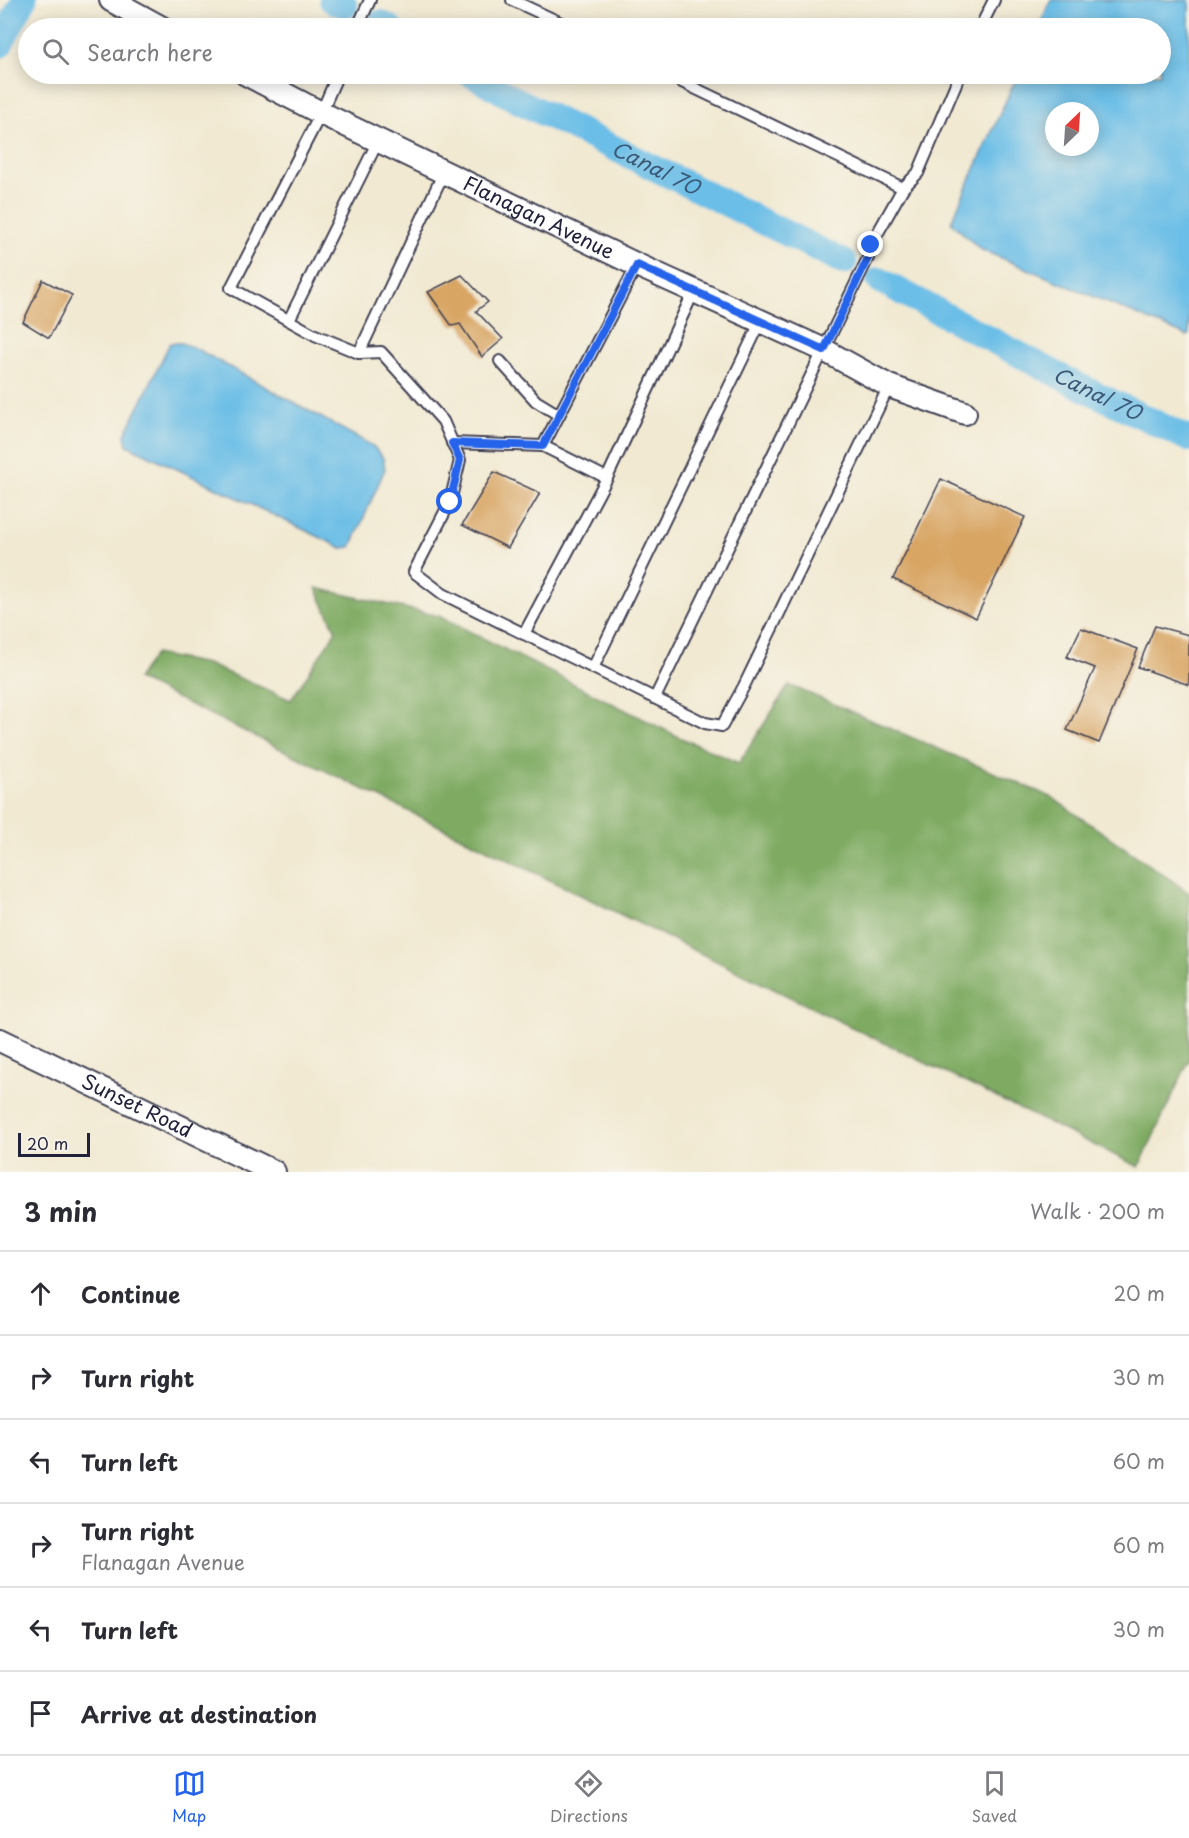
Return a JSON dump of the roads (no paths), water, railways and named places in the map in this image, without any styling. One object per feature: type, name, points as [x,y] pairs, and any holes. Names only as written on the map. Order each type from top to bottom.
[{"type":"street","points":[[111,0],[144,18]]},
{"type":"street","name":"Flanagan Avenue","points":[[265,84],[378,141],[637,265],[824,350],[889,386],[965,413]]},
{"type":"street","name":"Sunset Road","points":[[0,1040],[274,1172]]},
{"type":"lane","points":[[362,18],[370,0]]},
{"type":"lane","points":[[512,0],[551,18]]},
{"type":"lane","points":[[985,18],[994,0]]},
{"type":"lane","points":[[334,84],[231,288],[315,336],[359,353],[381,352],[443,421],[460,460],[450,502],[414,572],[443,594],[705,723],[722,726],[744,686],[889,386]]},
{"type":"lane","points":[[686,84],[903,188]]},
{"type":"lane","points":[[655,698],[868,258],[871,245],[903,188],[918,173],[956,84]]},
{"type":"lane","points":[[289,320],[378,141]]},
{"type":"lane","points":[[359,353],[444,172]]},
{"type":"lane","points":[[543,446],[637,265]]},
{"type":"lane","points":[[524,634],[607,478],[694,291]]},
{"type":"lane","points":[[594,668],[761,321]]},
{"type":"lane","points":[[500,361],[536,400],[559,415]]},
{"type":"lane","points":[[452,443],[543,446],[607,478]]},
{"type":"water","points":[[1051,0],[1189,0],[1189,335],[980,249],[951,222],[1013,84],[1171,84],[1171,18],[1043,18]]},
{"type":"water","points":[[170,343],[181,343],[195,348],[373,446],[383,458],[385,469],[351,547],[342,548],[127,445],[125,435]]},
{"type":"waterway","points":[[0,45],[24,0]]},
{"type":"waterway","name":"Canal 70","points":[[332,0],[345,6]]},
{"type":"waterway","name":"Canal 70","points":[[488,84],[844,262]]},
{"type":"waterway","name":"Canal 70","points":[[879,280],[1069,381],[1189,439]]}]
